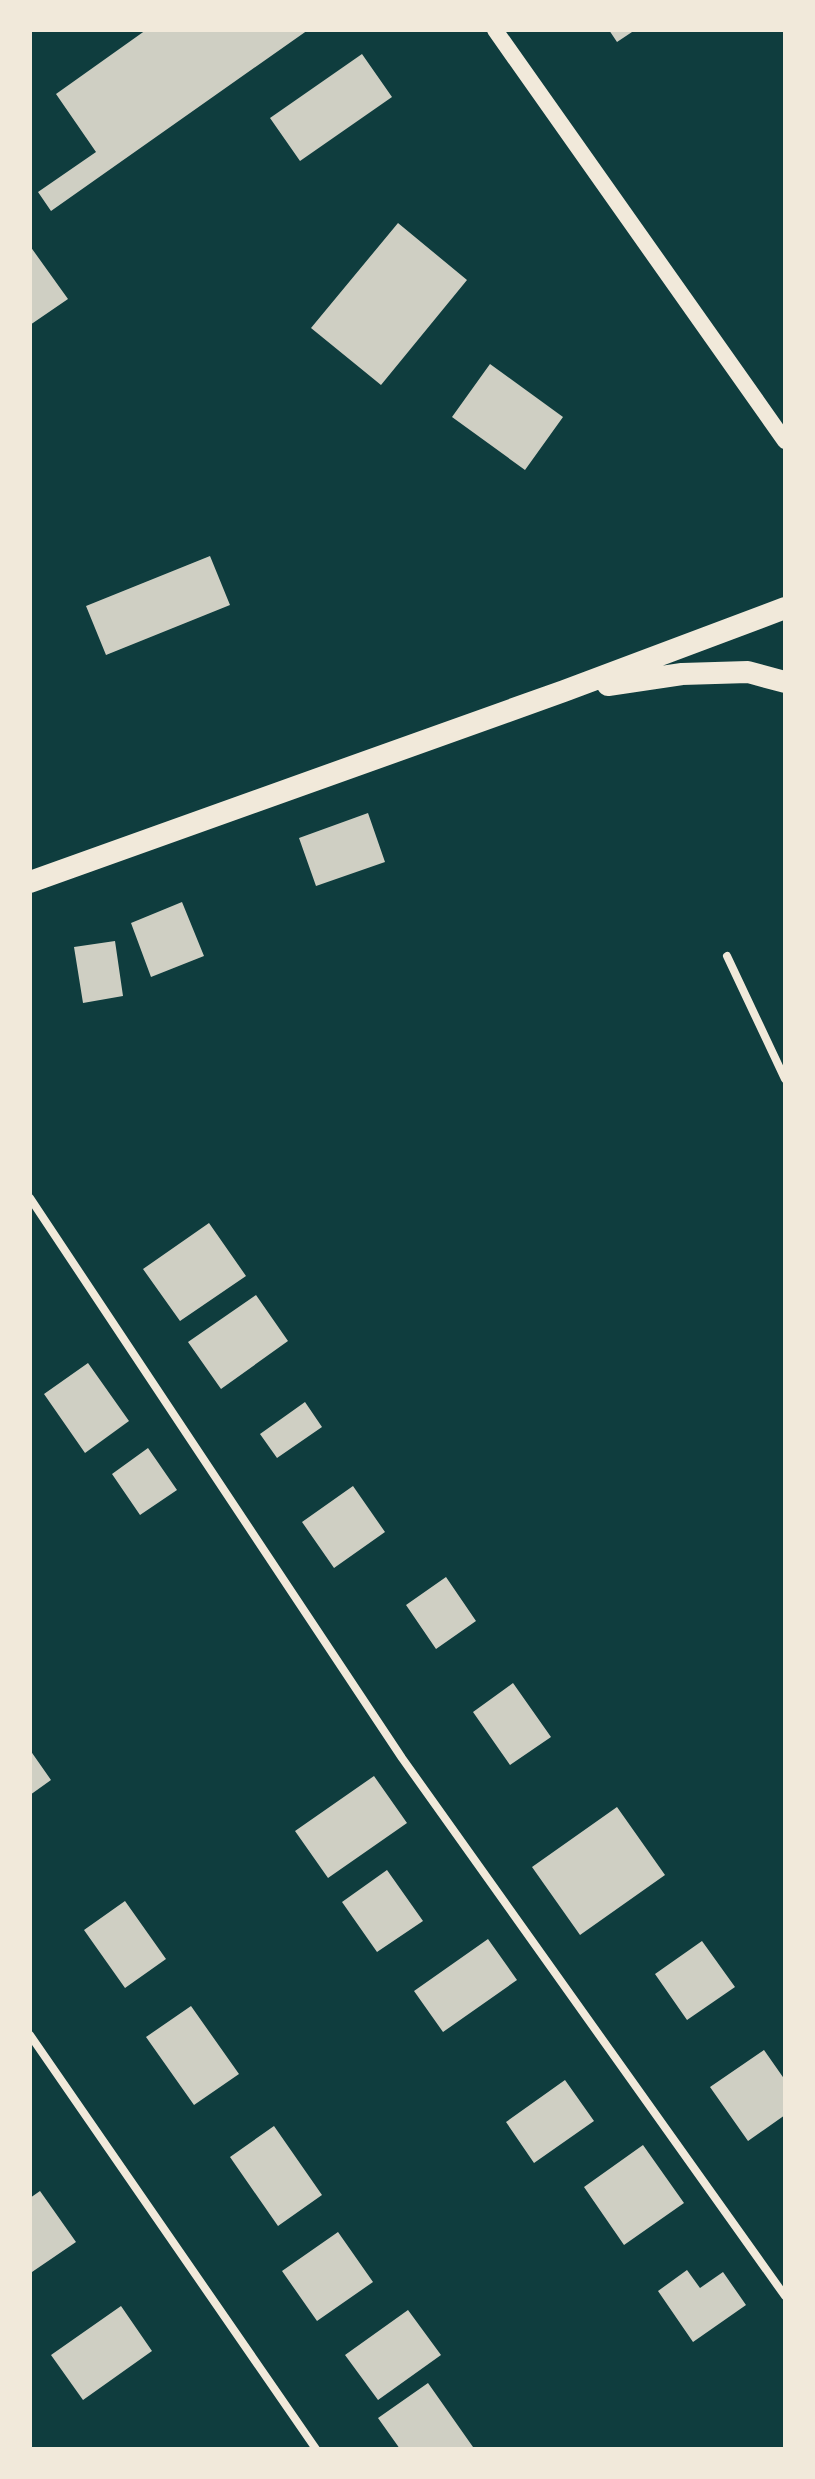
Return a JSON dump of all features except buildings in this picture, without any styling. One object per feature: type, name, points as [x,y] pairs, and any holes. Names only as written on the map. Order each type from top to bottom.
[{"type":"highway","points":[[30,882],[564,691],[785,608]]},
{"type":"highway","points":[[564,691],[682,674],[748,672],[785,682]]},
{"type":"main road","points":[[495,30],[785,441]]},
{"type":"street","points":[[727,956],[785,1079]]},
{"type":"street","points":[[30,1198],[402,1758],[785,2296]]},
{"type":"street","points":[[30,2035],[316,2449]]}]
